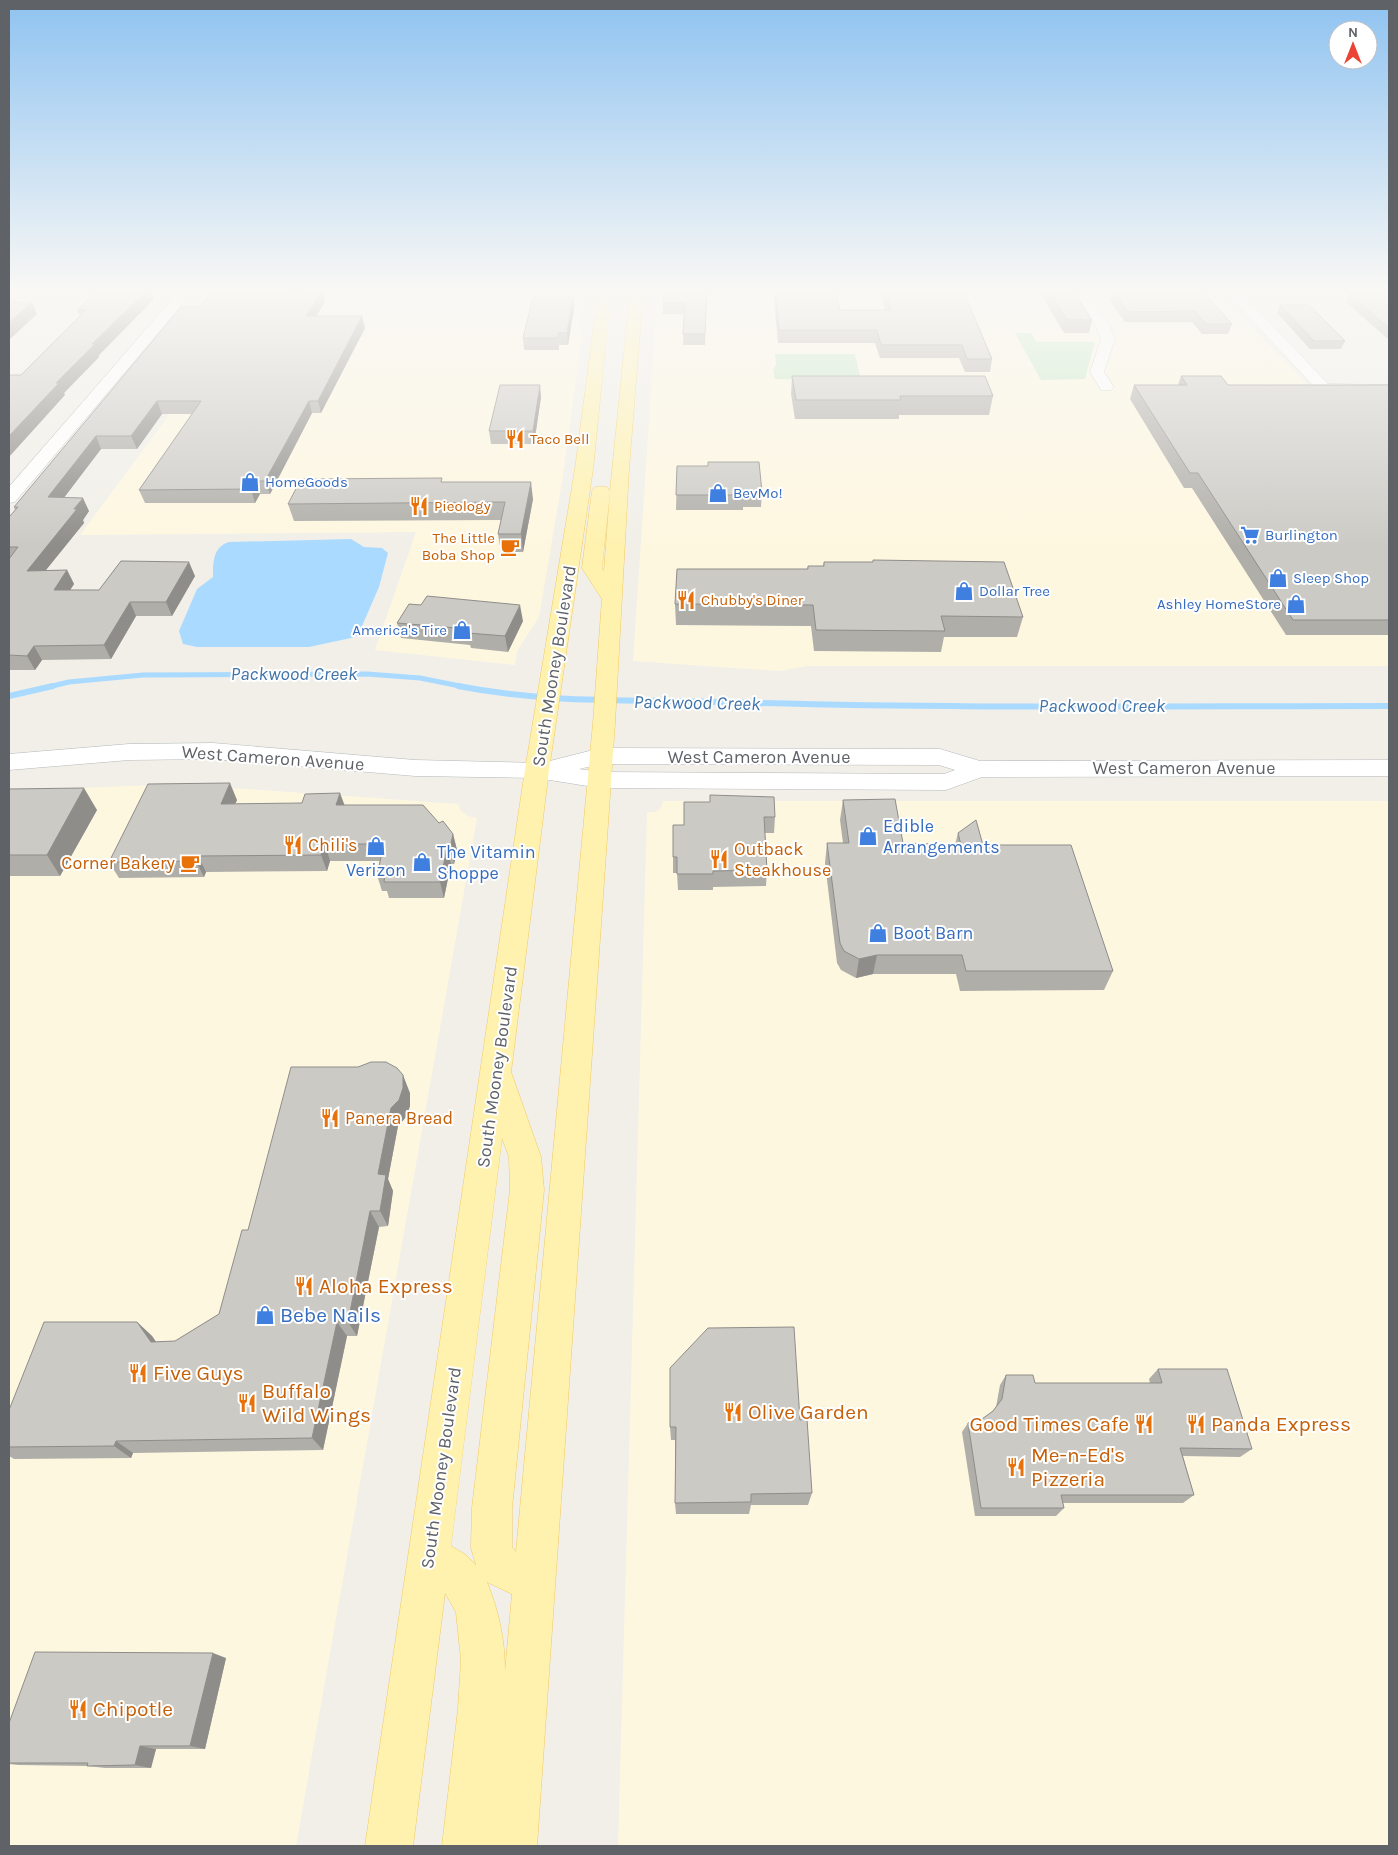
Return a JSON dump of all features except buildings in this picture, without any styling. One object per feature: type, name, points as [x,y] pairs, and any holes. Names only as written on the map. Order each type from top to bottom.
[{"type":"main road","points":[[513,1846],[607,682],[612,599],[612,466],[627,375]]},
{"type":"main road","points":[[594,376],[606,384],[609,390],[607,410]]},
{"type":"main road","name":"South Mooney Boulevard","points":[[388,1846],[537,770],[584,470],[594,376]]},
{"type":"main road","points":[[584,470],[597,472],[601,477],[592,568],[612,599]]},
{"type":"main road","points":[[496,1072],[525,1157],[527,1190],[492,1508],[492,1549],[498,1565],[512,1575],[534,1578]]},
{"type":"main road","points":[[429,1558],[444,1564],[459,1576],[470,1593],[477,1612],[484,1654],[483,1684],[466,1846]]},
{"type":"street","points":[[9,498],[114,375]]},
{"type":"street","points":[[1099,375],[1106,387]]},
{"type":"street","points":[[1310,375],[1324,389],[1389,390]]},
{"type":"street","name":"West Cameron Avenue","points":[[9,762],[129,752],[221,752],[415,768],[537,770],[600,768],[946,782],[980,769],[1389,768]]},
{"type":"shaded area","points":[[199,375],[577,375],[562,482],[539,617],[517,651],[515,665],[375,650],[416,532],[80,535]]},
{"type":"shaded area","points":[[652,375],[1297,375],[1315,393],[1389,395],[1389,666],[808,666],[780,671],[633,661]]},
{"type":"shaded area","points":[[159,785],[247,789],[458,804],[461,811],[468,816],[477,818],[296,1846],[9,1846],[9,795],[77,788]]},
{"type":"shaded area","points":[[663,801],[1389,801],[1389,1846],[618,1846],[647,812],[655,812],[661,808]]},
{"type":"green space","points":[[774,375],[860,376],[852,380],[775,379]]},
{"type":"green space","points":[[1038,375],[1086,375],[1085,379],[1041,380]]},
{"type":"water","points":[[351,539],[364,547],[382,548],[388,553],[379,587],[358,635],[309,647],[197,647],[183,644],[179,631],[197,589],[213,577],[215,556],[224,544],[229,542]]},
{"type":"waterway","name":"Packwood Creek","points":[[48,687],[69,682],[143,675],[367,674],[420,678],[465,687]]},
{"type":"waterway","name":"Packwood Creek","points":[[9,696],[53,686]]},
{"type":"waterway","name":"Packwood Creek","points":[[458,686],[525,696],[558,698],[807,704],[1389,706]]},
{"type":"place","name":"Taco Bell","points":[[515,439]]},
{"type":"place","name":"HomeGoods","points":[[250,482]]},
{"type":"place","name":"BevMo!","points":[[718,493]]},
{"type":"place","name":"Pieology","points":[[419,506]]},
{"type":"place","name":"Burlington","points":[[1250,535]]},
{"type":"place","name":"The Little Boba Shop","points":[[510,547]]},
{"type":"place","name":"Sleep Shop","points":[[1278,578]]},
{"type":"place","name":"Dollar Tree","points":[[964,591]]},
{"type":"place","name":"Chubby's Diner","points":[[686,600]]},
{"type":"place","name":"Ashley HomeStore","points":[[1296,604]]},
{"type":"place","name":"America's Tire","points":[[462,630]]},
{"type":"place","name":"Edible Arrangements","points":[[868,836]]},
{"type":"place","name":"Chili's","points":[[293,845]]},
{"type":"place","name":"Verizon","points":[[376,846]]},
{"type":"place","name":"Outback Steakhouse","points":[[719,859]]},
{"type":"place","name":"The Vitamin Shoppe","points":[[422,862]]},
{"type":"place","name":"Corner Bakery","points":[[190,863]]},
{"type":"place","name":"Boot Barn","points":[[878,933]]},
{"type":"place","name":"Panera Bread","points":[[330,1118]]},
{"type":"place","name":"Aloha Express","points":[[304,1286]]},
{"type":"place","name":"Bebe Nails","points":[[265,1315]]},
{"type":"place","name":"Five Guys","points":[[138,1373]]},
{"type":"place","name":"Buffalo Wild Wings","points":[[247,1403]]},
{"type":"place","name":"Olive Garden","points":[[733,1412]]},
{"type":"place","name":"Good Times Cafe","points":[[1144,1424]]},
{"type":"place","name":"Panda Express","points":[[1196,1424]]},
{"type":"place","name":"Me-n-Ed's Pizzeria","points":[[1016,1467]]},
{"type":"place","name":"Chipotle","points":[[78,1709]]}]
